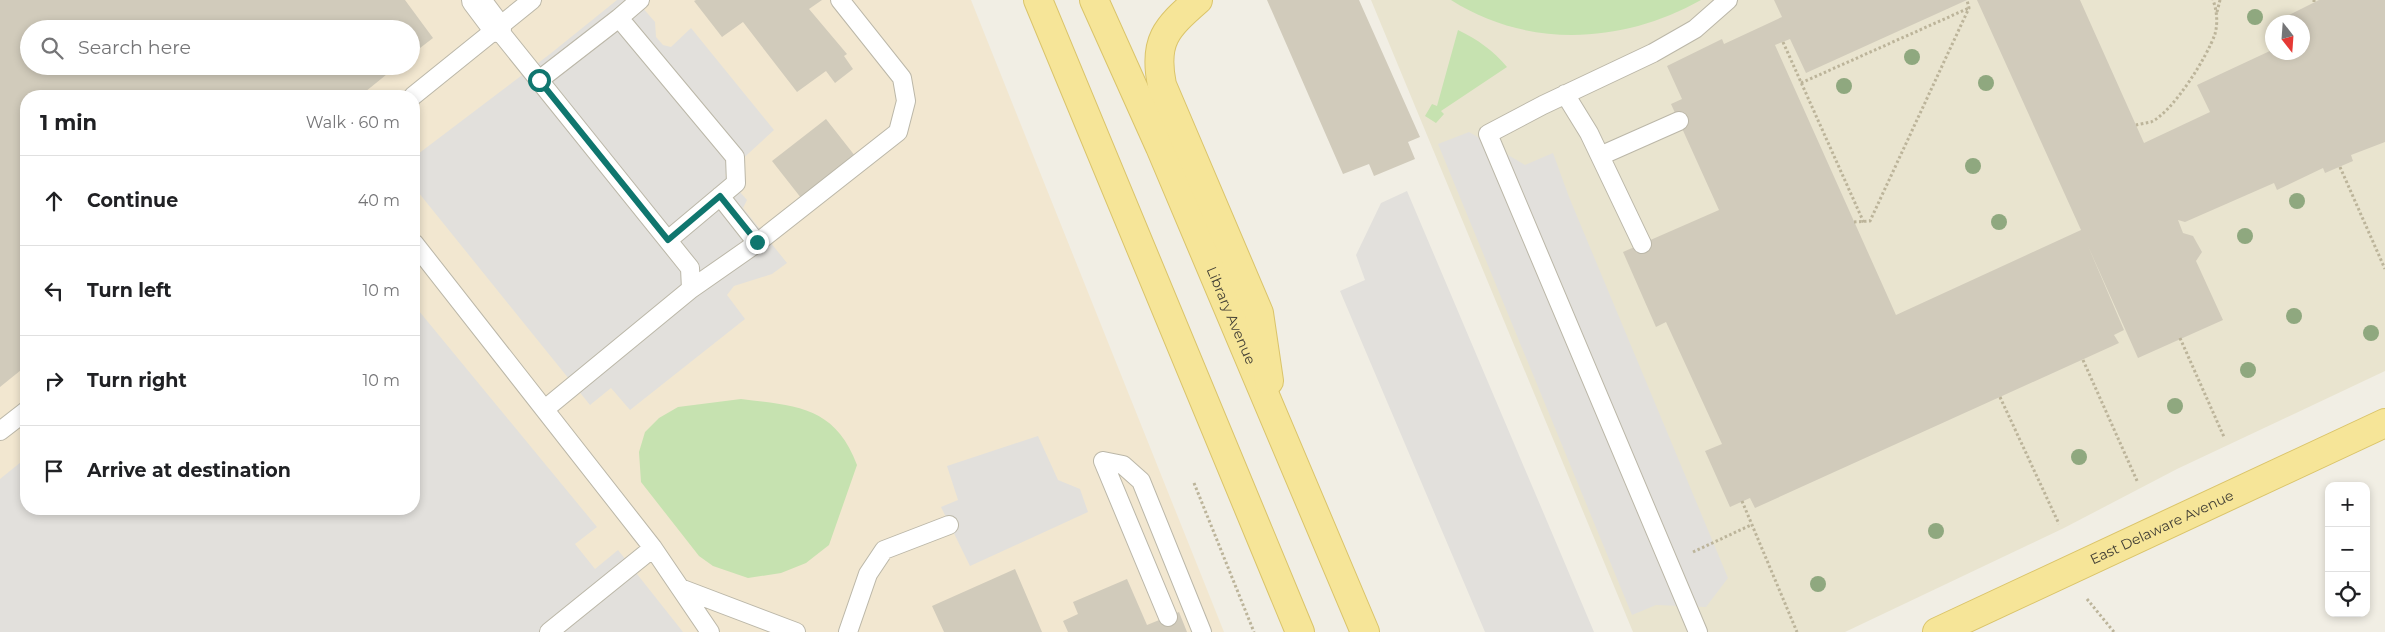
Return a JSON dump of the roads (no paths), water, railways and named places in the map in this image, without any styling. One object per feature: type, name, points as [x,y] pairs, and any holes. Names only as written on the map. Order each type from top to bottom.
[{"type":"main road","points":[[1038,0],[1300,632]]},
{"type":"main road","name":"Library Avenue","points":[[1094,0],[1160,147],[1365,632]]},
{"type":"main road","points":[[1198,0],[1169,26],[1158,62],[1159,70],[1162,85],[1259,313],[1275,420]]},
{"type":"main road","name":"East Delaware Avenue","points":[[1937,632],[2385,423]]},
{"type":"street","points":[[476,0],[497,28]]},
{"type":"lane","points":[[420,90],[532,0]]},
{"type":"lane","points":[[539,80],[640,0]]},
{"type":"lane","points":[[544,410],[692,290],[898,132],[906,101],[902,78],[840,0]]},
{"type":"lane","points":[[1698,632],[1488,134],[1652,53],[1695,29],[1728,0]]},
{"type":"lane","points":[[618,18],[735,157],[736,183],[668,240]]},
{"type":"lane","points":[[497,28],[690,268],[692,290]]},
{"type":"lane","points":[[1566,94],[1600,156],[1642,244]]},
{"type":"lane","points":[[1600,156],[1678,121]]},
{"type":"lane","points":[[720,196],[757,242]]},
{"type":"lane","points":[[420,251],[653,548],[710,632]]},
{"type":"lane","points":[[0,431],[20,415]]},
{"type":"lane","points":[[1168,617],[1103,462],[1123,465],[1141,481],[1202,632]]},
{"type":"lane","points":[[848,632],[868,574],[884,550],[949,525]]},
{"type":"lane","points":[[549,632],[653,548]]},
{"type":"lane","points":[[680,588],[796,632]]}]
